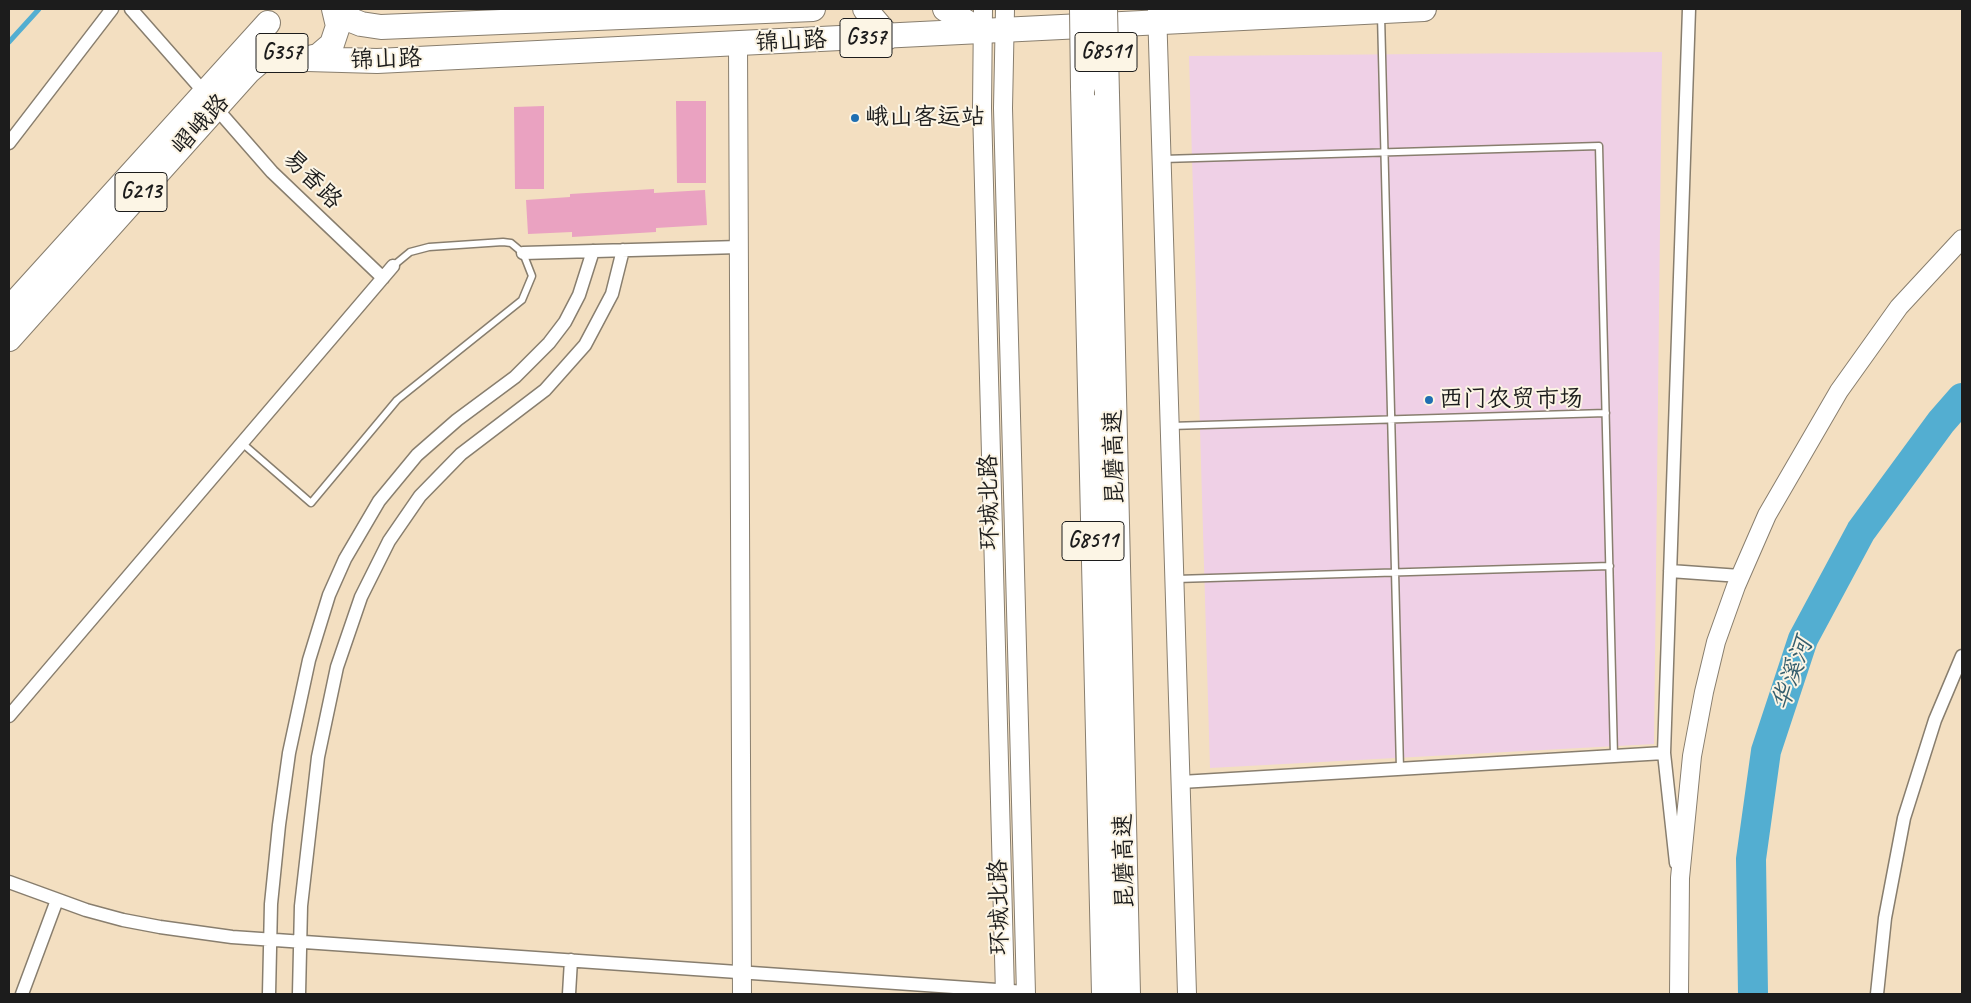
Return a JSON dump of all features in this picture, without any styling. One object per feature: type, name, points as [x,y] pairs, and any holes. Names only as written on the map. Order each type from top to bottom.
[{"type":"highway","name":"锦山路","points":[[335,11],[361,24],[381,28],[744,10],[813,9]]},
{"type":"highway","points":[[865,9],[889,37]]},
{"type":"highway","points":[[945,9],[994,20]]},
{"type":"highway","name":"昆磨高速","points":[[1082,9],[1104,994]]},
{"type":"highway","name":"昆磨高速","points":[[1105,9],[1112,94],[1109,215],[1128,994]]},
{"type":"highway","points":[[1112,94],[1119,9]]},
{"type":"highway","name":"锦山路","points":[[306,59],[377,61],[889,37],[994,20],[1424,9]]},
{"type":"highway","points":[[738,44],[744,10]]},
{"type":"highway","name":"G357","points":[[270,16],[268,33],[276,48],[292,58],[306,59],[324,52],[332,44],[338,26],[335,11]]},
{"type":"highway","name":"嶍峨路","points":[[9,339],[210,100],[270,16]]},
{"type":"highway","name":"嶍峨路","points":[[9,309],[210,100],[248,72],[276,48]]},
{"type":"street","points":[[9,143],[112,9]]},
{"type":"street","name":"易香路","points":[[131,9],[272,172],[383,278]]},
{"type":"street","points":[[1680,893],[1664,753],[1689,9]]},
{"type":"street","points":[[1158,16],[1187,994]]},
{"type":"street","name":"环城北路","points":[[994,20],[982,108],[1005,992]]},
{"type":"street","name":"环城北路","points":[[994,20],[1003,108],[1026,993]]},
{"type":"street","points":[[738,44],[742,994]]},
{"type":"street","points":[[1679,994],[1680,893],[1684,815],[1697,723],[1716,642],[1740,576],[1776,498],[1839,391],[1899,307],[1962,239]]},
{"type":"street","points":[[523,253],[739,247]]},
{"type":"street","points":[[299,994],[299,942],[310,820],[330,696],[348,632],[378,560],[398,526],[441,473],[480,439],[523,409],[569,366],[600,321],[612,294],[623,250]]},
{"type":"street","points":[[269,994],[270,940],[279,825],[295,720],[317,632],[345,559],[379,501],[417,455],[457,420],[515,377],[549,344],[565,322],[579,295],[593,251]]},
{"type":"street","points":[[9,716],[394,266]]},
{"type":"street","points":[[1670,572],[1740,576]]},
{"type":"street","points":[[1877,994],[1885,918],[1904,818],[1935,720],[1962,656]]},
{"type":"street","points":[[1181,782],[1664,753]]},
{"type":"street","points":[[9,882],[57,900],[123,920],[160,927],[270,940],[1026,993]]},
{"type":"street","points":[[22,994],[57,900]]},
{"type":"street","points":[[569,994],[571,960]]},
{"type":"lane","points":[[1381,11],[1400,769]]},
{"type":"lane","points":[[1162,159],[1599,146],[1614,756]]},
{"type":"lane","points":[[242,443],[311,503],[397,400],[522,300],[532,276],[523,253],[511,244],[503,242],[429,247],[410,252],[394,266]]},
{"type":"lane","points":[[1170,426],[1606,413]]},
{"type":"lane","points":[[1175,579],[1610,566]]},
{"type":"shaded area","name":"西门农贸市场","points":[[1662,52],[1654,744],[1210,768],[1189,56]]},
{"type":"building","points":[[676,101],[706,101],[706,183],[677,183]]},
{"type":"building","points":[[544,106],[544,189],[515,189],[514,107]]},
{"type":"building","points":[[654,189],[654,193],[705,190],[707,225],[656,228],[656,232],[572,237],[572,232],[528,234],[526,200],[570,197],[570,194]]},
{"type":"waterway","points":[[9,42],[39,9]]},
{"type":"waterway","name":"华溪河","points":[[1753,994],[1751,859],[1766,751],[1803,639],[1861,531],[1941,422],[1962,398]]},
{"type":"place","name":"峨山客运站","points":[[855,118]]},
{"type":"place","name":"西门农贸市场","points":[[1429,400]]}]
